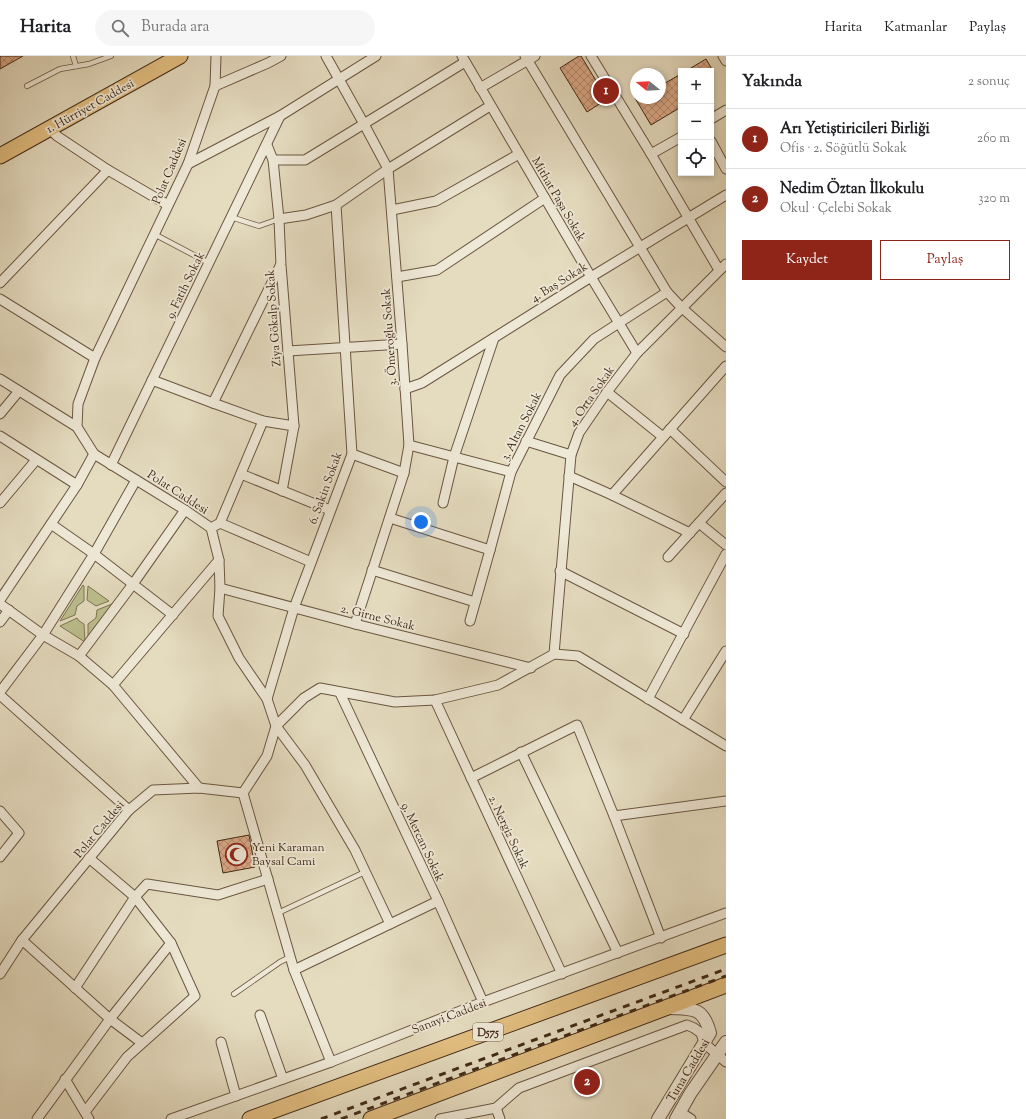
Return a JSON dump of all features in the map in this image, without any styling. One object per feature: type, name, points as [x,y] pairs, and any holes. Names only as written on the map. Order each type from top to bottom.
[{"type":"main road","name":"1. Hürriyet Caddesi","points":[[0,156],[180,56]]},
{"type":"main road","name":"D575","points":[[250,1119],[726,945]]},
{"type":"main road","points":[[371,1119],[726,984]]},
{"type":"street","name":"Polat Caddesi","points":[[216,56],[216,86],[188,164],[95,358],[78,404],[78,427],[94,454],[185,510],[211,528],[219,560],[220,588],[218,616],[239,658],[268,699],[276,726]]},
{"type":"street","points":[[216,86],[268,64],[281,56]]},
{"type":"street","name":"3. Ömeroğlu Sokak","points":[[326,56],[388,169],[402,344],[408,444],[404,473],[355,624]]},
{"type":"street","points":[[188,164],[280,116],[376,56]]},
{"type":"street","points":[[591,56],[719,270]]},
{"type":"street","points":[[723,56],[726,61]]},
{"type":"street","points":[[480,88],[529,57],[639,247],[667,292],[726,347]]},
{"type":"street","points":[[273,160],[305,160],[364,124],[463,59]]},
{"type":"street","name":"Mithat Paşa Sokak","points":[[463,59],[637,353]]},
{"type":"street","points":[[279,219],[306,215],[336,205],[388,169],[490,106]]},
{"type":"street","points":[[714,117],[726,110]]},
{"type":"street","name":"9. Fatih Sokak","points":[[111,465],[280,116]]},
{"type":"street","points":[[50,129],[57,136],[108,170],[168,205]]},
{"type":"street","points":[[651,154],[678,139]]},
{"type":"street","name":"Ziya Gökalp Sokak","points":[[267,145],[273,160],[279,219],[281,265],[294,426],[282,491]]},
{"type":"street","points":[[714,147],[726,169]]},
{"type":"street","points":[[392,210],[436,201],[519,154]]},
{"type":"street","points":[[0,283],[108,170]]},
{"type":"street","name":"4. Baş Sokak","points":[[405,388],[422,383],[639,247],[726,195]]},
{"type":"street","points":[[397,277],[437,270],[545,198]]},
{"type":"street","name":"6. Sakin Sokak","points":[[268,699],[294,608],[352,454],[336,205]]},
{"type":"street","name":"4. Orta Sokak","points":[[554,654],[571,455],[579,433],[607,392],[637,353],[726,264]]},
{"type":"street","points":[[213,403],[281,265]]},
{"type":"street","name":"3. Altan Sokak","points":[[470,621],[511,472],[560,375],[594,339],[667,292]]},
{"type":"street","points":[[0,299],[95,358]]},
{"type":"street","points":[[443,503],[454,457],[494,338]]},
{"type":"street","points":[[288,351],[402,344]]},
{"type":"street","points":[[612,495],[726,366]]},
{"type":"street","points":[[0,380],[78,427]]},
{"type":"street","points":[[152,380],[263,421],[294,426]]},
{"type":"street","points":[[0,414],[18,391]]},
{"type":"street","points":[[607,392],[663,437]]},
{"type":"street","points":[[211,528],[220,523],[263,421]]},
{"type":"street","points":[[670,430],[726,482]]},
{"type":"street","points":[[0,436],[77,485]]},
{"type":"street","points":[[526,441],[571,455]]},
{"type":"street","points":[[408,444],[511,472]]},
{"type":"street","points":[[0,600],[77,485],[94,454]]},
{"type":"street","points":[[352,454],[404,473]]},
{"type":"street","points":[[0,503],[36,460]]},
{"type":"street","points":[[241,474],[330,510]]},
{"type":"street","points":[[570,476],[690,533]]},
{"type":"street","points":[[129,810],[0,694],[43,635],[94,554],[136,480]]},
{"type":"street","points":[[668,557],[726,493]]},
{"type":"street","points":[[79,656],[133,584],[185,510]]},
{"type":"street","points":[[390,518],[490,550]]},
{"type":"street","points":[[220,523],[311,562]]},
{"type":"street","points":[[699,523],[726,545]]},
{"type":"street","points":[[51,524],[94,554],[173,615]]},
{"type":"street","points":[[648,700],[726,554]]},
{"type":"street","points":[[113,685],[219,560]]},
{"type":"street","points":[[372,570],[475,602]]},
{"type":"street","points":[[560,571],[684,634]]},
{"type":"street","name":"2. Girne Sokak","points":[[220,588],[355,624],[531,668]]},
{"type":"street","points":[[0,604],[43,635],[79,656],[113,685],[199,788]]},
{"type":"street","points":[[0,622],[9,610]]},
{"type":"street","points":[[683,720],[726,651]]},
{"type":"street","points":[[331,1062],[294,970],[243,793],[267,756],[276,726],[304,698],[320,688],[340,693],[395,702],[435,700],[498,685],[554,654],[578,656],[648,700],[726,745]]},
{"type":"street","name":"9. Mercan Sokak","points":[[340,693],[438,900],[483,1002]]},
{"type":"street","name":"2. Nergiz Sokak","points":[[435,700],[562,974]]},
{"type":"street","points":[[471,778],[576,725],[614,816],[661,938]]},
{"type":"street","points":[[276,726],[305,765],[355,850],[390,924]]},
{"type":"street","points":[[521,752],[618,953]]},
{"type":"street","name":"Polat Caddesi","points":[[0,974],[4,959],[22,940],[129,810],[153,790],[199,788],[243,793]]},
{"type":"street","points":[[614,816],[726,801]]},
{"type":"street","points":[[0,811],[19,833],[0,858]]},
{"type":"street","points":[[65,1079],[87,1116],[127,1057],[195,996],[171,943],[135,897],[89,858]]},
{"type":"street","points":[[75,988],[135,897],[148,884],[218,895],[268,879]]},
{"type":"street","points":[[294,970],[438,900]]},
{"type":"street","name":"Sanayi Caddesi","points":[[171,1119],[331,1062],[483,1002],[726,913]]},
{"type":"street","points":[[22,940],[110,1019],[142,1043]]},
{"type":"street","points":[[37,1119],[110,1019],[171,943]]},
{"type":"street","name":"Tuna Caddesi","points":[[658,1119],[710,1033],[708,1021],[700,1013],[693,1009],[663,1008]]},
{"type":"street","points":[[260,1014],[283,1079]]},
{"type":"street","points":[[440,1119],[496,1108],[518,1088],[687,1025],[701,1033],[704,1043],[722,1058]]},
{"type":"street","points":[[221,1042],[236,1096]]},
{"type":"street","name":"Tuna Caddesi","points":[[678,1115],[690,1094],[722,1058],[726,1042]]},
{"type":"street","points":[[496,1108],[500,1119]]},
{"type":"street","points":[[678,1115],[691,1119]]},
{"type":"lane","points":[[73,56],[76,66]]},
{"type":"lane","points":[[26,86],[60,69],[89,64],[111,56]]},
{"type":"lane","points":[[232,217],[259,226],[279,219]]},
{"type":"lane","points":[[154,234],[209,262]]},
{"type":"lane","points":[[278,913],[365,872]]},
{"type":"lane","points":[[234,994],[280,962],[290,957]]},
{"type":"green space","points":[[83,585],[84,601],[77,606],[75,615],[60,621]]},
{"type":"green space","points":[[88,586],[109,601],[96,606],[87,600]]},
{"type":"green space","points":[[112,604],[113,605],[88,641],[88,624],[96,618],[97,610]]},
{"type":"green space","points":[[77,618],[84,624],[85,642],[60,626]]},
{"type":"building","points":[[0,56],[23,56],[0,69]]},
{"type":"building","points":[[581,56],[607,99],[587,112],[560,68]]},
{"type":"building","points":[[706,59],[711,68],[691,68]]},
{"type":"building","points":[[678,76],[678,109],[651,125],[639,104],[666,104],[666,83]]},
{"type":"building","name":"Yeni Karaman Baysal Cami","points":[[249,835],[255,867],[223,873],[217,841]]},
{"type":"railway","points":[[321,1119],[726,969]]},
{"type":"railway","points":[[341,1119],[726,976]]},
{"type":"place","name":"Arı Yetiştiricileri Birliği","points":[[606,91]]},
{"type":"place","name":"Yeni Karaman Baysal Cami","points":[[236,854]]},
{"type":"place","name":"Nedim Öztan İlkokulu","points":[[587,1082]]}]
